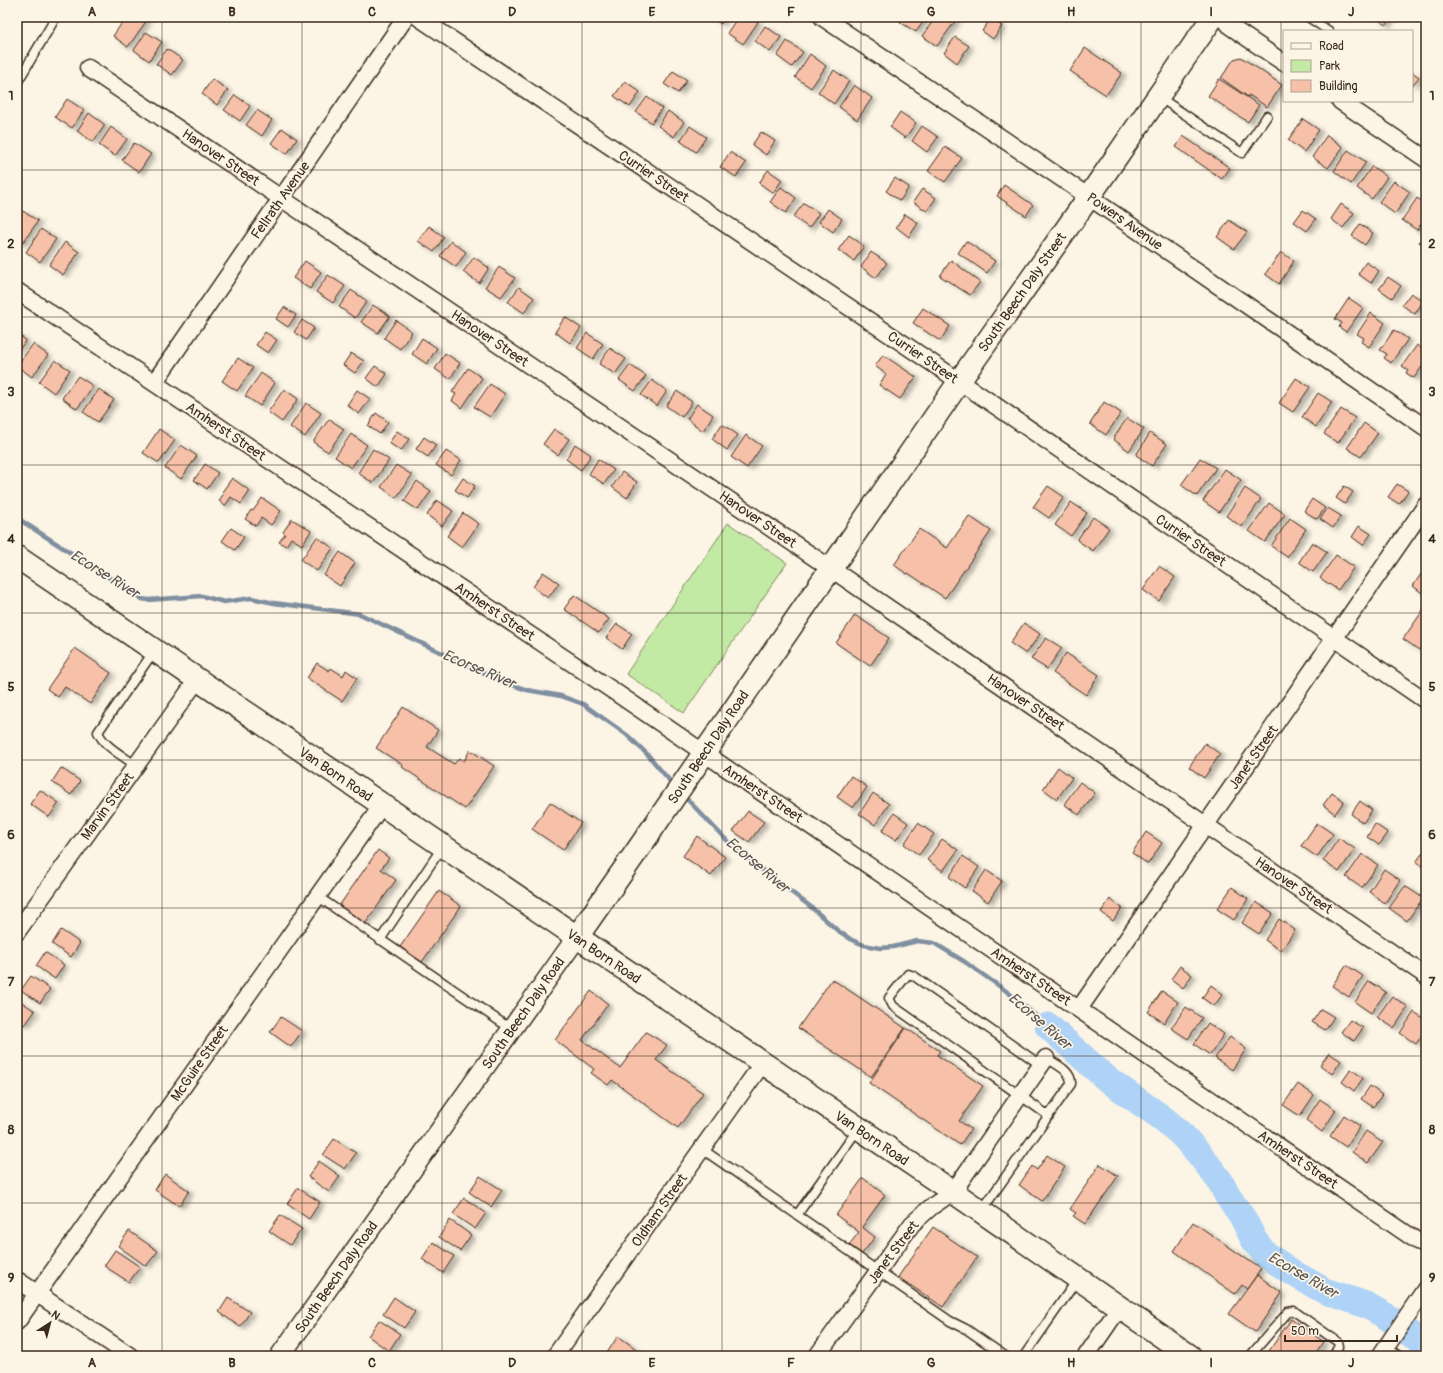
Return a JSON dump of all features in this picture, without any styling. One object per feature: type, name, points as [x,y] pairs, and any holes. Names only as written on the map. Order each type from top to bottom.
[{"type":"main road","name":"South Beech Daly Street","points":[[830,568],[1213,17]]},
{"type":"main road","name":"Van Born Road","points":[[17,557],[762,1064],[953,1192],[1190,1356]]},
{"type":"main road","name":"South Beech Daly Road","points":[[577,937],[830,568]]},
{"type":"street","name":"Fellrath Avenue","points":[[154,383],[406,17]]},
{"type":"street","name":"Currier Street","points":[[418,17],[959,382],[1426,701]]},
{"type":"street","name":"Powers Avenue","points":[[822,17],[1089,197],[1426,428]]},
{"type":"street","points":[[1223,17],[1231,27],[1283,62]]},
{"type":"street","name":"Hanover Street","points":[[88,68],[830,568],[1426,976]]},
{"type":"street","points":[[1341,102],[1426,160]]},
{"type":"street","name":"Amherst Street","points":[[17,291],[704,753],[1426,1247]]},
{"type":"street","name":"Janet Street","points":[[1079,1009],[1426,505]]},
{"type":"street","name":"Marvin Street","points":[[17,932],[197,680]]},
{"type":"street","name":"McGuire Street","points":[[17,1322],[382,805]]},
{"type":"street","name":"South Beech Daly Road","points":[[280,1356],[577,937]]},
{"type":"street","name":"Janet Street","points":[[817,1356],[912,1224],[930,1207],[953,1192],[1044,1062]]},
{"type":"street","name":"Oldham Street","points":[[556,1356],[762,1064]]},
{"type":"street","points":[[17,1280],[130,1356]]},
{"type":"street","points":[[1386,1347],[1426,1288]]},
{"type":"street","points":[[1086,1356],[1119,1308]]},
{"type":"lane","points":[[17,83],[56,17]]},
{"type":"lane","points":[[1308,17],[1328,30]]},
{"type":"lane","points":[[1158,96],[1242,153],[1267,116]]},
{"type":"lane","points":[[136,766],[111,747],[100,737],[98,732],[154,650]]},
{"type":"lane","points":[[380,940],[443,846]]},
{"type":"lane","points":[[317,896],[511,1030]]},
{"type":"lane","points":[[981,1212],[1049,1116],[1071,1084],[1072,1078],[1069,1074],[1044,1062],[914,976],[908,974],[889,998],[893,1006],[1049,1116]]},
{"type":"lane","points":[[797,1215],[858,1128]]},
{"type":"lane","points":[[702,1149],[950,1321],[966,1329],[1005,1356]]},
{"type":"lane","points":[[1024,1356],[1078,1279]]},
{"type":"lane","points":[[1250,1356],[1288,1312],[1294,1310],[1338,1342],[1339,1346],[1333,1356]]},
{"type":"lane","points":[[1386,1347],[1399,1356]]},
{"type":"green space","points":[[728,523],[787,563],[684,713],[626,674]]},
{"type":"building","points":[[126,17],[142,17],[147,20],[128,47],[113,36]]},
{"type":"building","points":[[711,17],[725,17],[721,24]]},
{"type":"building","points":[[738,17],[751,17],[758,22],[743,44],[727,33]]},
{"type":"building","points":[[903,17],[926,18],[916,32],[900,22]]},
{"type":"building","points":[[936,17],[952,17],[956,20],[937,46],[922,36]]},
{"type":"building","points":[[1375,17],[1391,17],[1386,25]]},
{"type":"building","points":[[991,18],[1002,26],[993,39],[982,31]]},
{"type":"building","points":[[765,26],[781,37],[770,52],[755,41]]},
{"type":"building","points":[[146,32],[162,42],[149,61],[134,50]]},
{"type":"building","points":[[955,37],[969,46],[957,63],[944,53]]},
{"type":"building","points":[[787,41],[803,52],[792,67],[777,56]]},
{"type":"building","points":[[1085,48],[1122,73],[1106,95],[1070,71]]},
{"type":"building","points":[[167,49],[183,60],[172,75],[156,64]]},
{"type":"building","points":[[810,54],[826,66],[811,88],[795,77]]},
{"type":"building","points":[[1241,57],[1282,85],[1267,107],[1249,95],[1248,97],[1221,78],[1234,59]]},
{"type":"building","points":[[834,70],[849,81],[834,104],[818,92]]},
{"type":"building","points":[[673,71],[687,80],[678,93],[664,84]]},
{"type":"building","points":[[1413,73],[1419,77],[1413,85]]},
{"type":"building","points":[[212,79],[228,90],[217,105],[202,94]]},
{"type":"building","points":[[1219,79],[1259,105],[1248,122],[1208,96]]},
{"type":"building","points":[[625,81],[640,92],[630,107],[614,96]]},
{"type":"building","points":[[854,85],[872,98],[857,120],[839,107]]},
{"type":"building","points":[[235,95],[250,106],[240,121],[224,110]]},
{"type":"building","points":[[647,97],[662,108],[652,123],[636,112]]},
{"type":"building","points":[[67,99],[84,110],[72,128],[55,117]]},
{"type":"building","points":[[257,110],[272,120],[262,136],[246,125]]},
{"type":"building","points":[[668,111],[684,122],[674,137],[658,126]]},
{"type":"building","points":[[900,112],[916,123],[905,138],[890,127]]},
{"type":"building","points":[[89,113],[105,125],[93,142],[77,131]]},
{"type":"building","points":[[1303,119],[1319,130],[1304,152],[1288,140]]},
{"type":"building","points":[[690,126],[706,137],[696,152],[680,141]]},
{"type":"building","points":[[922,126],[938,137],[927,152],[912,141]]},
{"type":"building","points":[[111,127],[127,139],[115,156],[99,145]]},
{"type":"building","points":[[282,128],[297,139],[287,154],[271,143]]},
{"type":"building","points":[[761,132],[775,141],[766,155],[752,145]]},
{"type":"building","points":[[1327,135],[1343,147],[1328,168],[1312,157]]},
{"type":"building","points":[[1183,136],[1230,168],[1222,179],[1176,147]]},
{"type":"building","points":[[134,143],[151,154],[139,172],[122,160]]},
{"type":"building","points":[[945,147],[962,158],[945,182],[928,171]]},
{"type":"building","points":[[1348,150],[1366,162],[1351,184],[1334,171]]},
{"type":"building","points":[[730,152],[746,163],[736,177],[720,167]]},
{"type":"building","points":[[1372,166],[1387,177],[1372,199],[1357,188]]},
{"type":"building","points":[[768,170],[782,180],[773,193],[759,183]]},
{"type":"building","points":[[895,178],[909,187],[900,201],[886,191]]},
{"type":"building","points":[[1394,181],[1410,192],[1395,214],[1379,202]]},
{"type":"building","points":[[1004,185],[1033,205],[1026,216],[997,196]]},
{"type":"building","points":[[781,187],[796,198],[786,213],[770,202]]},
{"type":"building","points":[[922,189],[936,198],[927,211],[913,202]]},
{"type":"building","points":[[1417,198],[1426,204],[1426,217],[1417,230],[1402,220]]},
{"type":"building","points":[[804,203],[819,213],[809,228],[793,217]]},
{"type":"building","points":[[1341,204],[1354,213],[1343,228],[1331,219]]},
{"type":"building","points":[[828,209],[842,219],[833,232],[819,222]]},
{"type":"building","points":[[1303,210],[1316,219],[1307,231],[1294,222]]},
{"type":"building","points":[[23,211],[38,221],[22,244],[17,241],[17,220]]},
{"type":"building","points":[[905,214],[918,223],[909,237],[896,227]]},
{"type":"building","points":[[1229,220],[1247,232],[1234,249],[1217,237]]},
{"type":"building","points":[[1360,224],[1373,233],[1365,245],[1352,236]]},
{"type":"building","points":[[429,226],[444,237],[434,252],[418,241]]},
{"type":"building","points":[[41,229],[56,239],[40,262],[26,252]]},
{"type":"building","points":[[1426,232],[1426,247],[1419,242]]},
{"type":"building","points":[[849,235],[864,246],[854,261],[838,250]]},
{"type":"building","points":[[451,241],[466,252],[456,267],[440,256]]},
{"type":"building","points":[[966,241],[995,261],[987,273],[958,253]]},
{"type":"building","points":[[65,242],[79,252],[63,275],[49,265]]},
{"type":"building","points":[[871,252],[887,263],[876,278],[861,267]]},
{"type":"building","points":[[1281,252],[1294,261],[1279,284],[1265,274]]},
{"type":"building","points":[[474,257],[489,268],[479,283],[463,272]]},
{"type":"building","points":[[951,260],[980,282],[970,295],[940,276]]},
{"type":"building","points":[[305,261],[321,272],[310,289],[293,278]]},
{"type":"building","points":[[1366,262],[1379,271],[1371,283],[1358,274]]},
{"type":"building","points":[[499,267],[515,278],[501,297],[485,287]]},
{"type":"building","points":[[328,275],[345,286],[333,303],[316,292]]},
{"type":"building","points":[[1388,277],[1401,286],[1392,298],[1379,289]]},
{"type":"building","points":[[519,287],[534,298],[524,313],[508,302]]},
{"type":"building","points":[[351,290],[367,301],[355,318],[339,307]]},
{"type":"building","points":[[1411,293],[1423,301],[1415,314],[1402,305]]},
{"type":"building","points":[[1349,298],[1363,308],[1346,332],[1339,327],[1342,323],[1335,319]]},
{"type":"building","points":[[373,305],[390,316],[378,333],[361,322]]},
{"type":"building","points":[[284,307],[296,315],[288,327],[276,319]]},
{"type":"building","points":[[923,308],[950,326],[940,341],[913,323]]},
{"type":"building","points":[[1371,313],[1385,323],[1369,347],[1361,342],[1364,338],[1357,334]]},
{"type":"building","points":[[565,317],[581,328],[570,343],[555,332]]},
{"type":"building","points":[[302,320],[314,328],[306,340],[294,332]]},
{"type":"building","points":[[396,320],[412,332],[400,349],[384,338]]},
{"type":"building","points":[[1394,330],[1408,339],[1391,363],[1384,358],[1387,354],[1380,350]]},
{"type":"building","points":[[265,332],[277,340],[268,353],[256,345]]},
{"type":"building","points":[[587,333],[603,344],[593,359],[577,348]]},
{"type":"building","points":[[17,334],[26,340],[17,353]]},
{"type":"building","points":[[422,338],[437,348],[427,364],[412,354]]},
{"type":"building","points":[[33,344],[48,355],[32,377],[17,366]]},
{"type":"building","points":[[1417,345],[1426,352],[1426,361],[1414,378],[1406,373],[1408,370],[1402,366]]},
{"type":"building","points":[[610,348],[626,359],[615,374],[599,364]]},
{"type":"building","points":[[351,353],[364,361],[355,373],[343,365]]},
{"type":"building","points":[[445,353],[460,363],[450,379],[435,369]]},
{"type":"building","points":[[883,355],[916,377],[900,399],[879,385],[886,374],[875,366]]},
{"type":"building","points":[[238,358],[253,368],[237,391],[222,381]]},
{"type":"building","points":[[55,360],[70,370],[54,393],[39,382]]},
{"type":"building","points":[[630,365],[646,376],[635,391],[619,380]]},
{"type":"building","points":[[375,366],[387,374],[378,387],[366,378]]},
{"type":"building","points":[[468,368],[482,378],[462,408],[452,401],[456,394],[452,392]]},
{"type":"building","points":[[261,373],[275,383],[260,406],[245,396]]},
{"type":"building","points":[[78,376],[93,386],[77,409],[62,398]]},
{"type":"building","points":[[1296,378],[1310,387],[1293,412],[1279,403]]},
{"type":"building","points":[[652,380],[667,391],[657,406],[641,395]]},
{"type":"building","points":[[490,384],[505,394],[490,417],[474,407]]},
{"type":"building","points":[[99,389],[114,400],[98,422],[83,412]]},
{"type":"building","points":[[284,389],[298,399],[282,422],[268,412]]},
{"type":"building","points":[[357,390],[370,399],[359,414],[347,405]]},
{"type":"building","points":[[677,391],[692,402],[682,417],[666,406]]},
{"type":"building","points":[[1318,393],[1332,402],[1316,427],[1302,417]]},
{"type":"building","points":[[1104,402],[1121,413],[1106,435],[1090,424]]},
{"type":"building","points":[[306,403],[321,413],[305,437],[290,427]]},
{"type":"building","points":[[697,404],[713,415],[703,431],[687,419]]},
{"type":"building","points":[[1341,409],[1355,418],[1338,443],[1324,434]]},
{"type":"building","points":[[376,413],[388,422],[380,434],[368,426]]},
{"type":"building","points":[[1127,418],[1144,429],[1129,451],[1113,439]]},
{"type":"building","points":[[329,419],[344,429],[328,452],[313,442]]},
{"type":"building","points":[[1364,423],[1378,433],[1361,457],[1347,448]]},
{"type":"building","points":[[722,424],[738,435],[727,450],[712,439]]},
{"type":"building","points":[[159,429],[175,440],[159,463],[143,453]]},
{"type":"building","points":[[554,429],[569,439],[558,455],[543,444]]},
{"type":"building","points":[[397,431],[409,439],[401,451],[389,443]]},
{"type":"building","points":[[1150,433],[1167,444],[1152,466],[1136,455]]},
{"type":"building","points":[[351,434],[367,445],[351,468],[335,457]]},
{"type":"building","points":[[746,435],[762,446],[747,468],[731,457]]},
{"type":"building","points":[[424,437],[436,445],[428,457],[416,449]]},
{"type":"building","points":[[575,444],[591,455],[581,470],[566,459]]},
{"type":"building","points":[[181,445],[197,456],[181,479],[165,468]]},
{"type":"building","points":[[373,449],[389,460],[373,483],[358,473]]},
{"type":"building","points":[[446,451],[461,460],[451,475],[436,465]]},
{"type":"building","points":[[1200,458],[1216,468],[1197,496],[1181,485]]},
{"type":"building","points":[[598,459],[614,470],[604,484],[589,474]]},
{"type":"building","points":[[205,464],[218,473],[207,489],[194,480]]},
{"type":"building","points":[[396,465],[412,475],[396,498],[381,487]]},
{"type":"building","points":[[1225,469],[1241,480],[1219,512],[1203,501]]},
{"type":"building","points":[[622,472],[637,482],[627,498],[612,487]]},
{"type":"building","points":[[232,478],[250,491],[241,504],[231,497],[225,506],[219,501],[224,493],[222,492]]},
{"type":"building","points":[[463,478],[475,486],[467,498],[455,490]]},
{"type":"building","points":[[417,481],[431,491],[418,510],[404,501]]},
{"type":"building","points":[[1397,484],[1408,491],[1399,504],[1388,497]]},
{"type":"building","points":[[1048,486],[1064,497],[1049,518],[1033,507]]},
{"type":"building","points":[[1344,486],[1353,492],[1345,504],[1336,498]]},
{"type":"building","points":[[1245,488],[1261,499],[1242,527],[1226,516]]},
{"type":"building","points":[[262,498],[281,511],[271,525],[261,518],[256,526],[245,519]]},
{"type":"building","points":[[1312,499],[1325,508],[1317,519],[1304,511]]},
{"type":"building","points":[[437,500],[453,511],[442,526],[427,515]]},
{"type":"building","points":[[1071,502],[1087,513],[1071,536],[1055,525]]},
{"type":"building","points":[[1269,503],[1285,514],[1265,542],[1249,531]]},
{"type":"building","points":[[1328,508],[1341,516],[1333,528],[1320,519]]},
{"type":"building","points":[[463,513],[479,524],[462,547],[447,536]]},
{"type":"building","points":[[969,516],[991,531],[945,598],[894,565],[919,529],[947,548]]},
{"type":"building","points":[[1093,517],[1109,528],[1093,551],[1077,540]]},
{"type":"building","points":[[1290,518],[1306,529],[1287,557],[1271,546]]},
{"type":"building","points":[[292,519],[311,531],[302,545],[291,538],[286,546],[279,542],[285,534],[283,532]]},
{"type":"building","points":[[1359,526],[1371,534],[1363,545],[1352,537]]},
{"type":"building","points":[[231,528],[244,537],[235,550],[222,541]]},
{"type":"building","points":[[317,537],[333,548],[317,571],[301,560]]},
{"type":"building","points":[[1312,542],[1327,552],[1313,572],[1299,562]]},
{"type":"building","points":[[340,552],[355,563],[340,586],[324,575]]},
{"type":"building","points":[[1336,555],[1354,567],[1338,590],[1320,578]]},
{"type":"building","points":[[1159,566],[1175,577],[1159,601],[1143,590]]},
{"type":"building","points":[[543,572],[559,583],[548,598],[533,587]]},
{"type":"building","points":[[1421,574],[1426,577],[1426,596],[1413,586]]},
{"type":"building","points":[[574,595],[609,619],[599,633],[564,609]]},
{"type":"building","points":[[1424,609],[1426,610],[1426,640],[1419,650],[1403,639]]},
{"type":"building","points":[[855,615],[889,638],[870,666],[836,643]]},
{"type":"building","points":[[1024,623],[1040,634],[1026,654],[1010,643]]},
{"type":"building","points":[[617,624],[632,634],[622,649],[606,638]]},
{"type":"building","points":[[1046,638],[1062,648],[1047,669],[1031,659]]},
{"type":"building","points":[[75,648],[111,673],[90,704],[65,687],[58,697],[47,689]]},
{"type":"building","points":[[1066,653],[1099,675],[1086,695],[1053,673]]},
{"type":"building","points":[[317,663],[329,671],[331,668],[343,676],[346,670],[357,678],[342,701],[307,678]]},
{"type":"building","points":[[403,707],[438,730],[427,747],[454,764],[459,758],[464,761],[470,750],[494,766],[465,809],[402,767],[403,765],[376,748]]},
{"type":"building","points":[[1205,743],[1220,754],[1204,778],[1189,767]]},
{"type":"building","points":[[1058,767],[1072,778],[1057,799],[1043,789]]},
{"type":"building","points":[[61,768],[80,781],[71,795],[52,782]]},
{"type":"building","points":[[851,776],[867,787],[853,808],[837,797]]},
{"type":"building","points":[[1080,782],[1095,793],[1079,815],[1064,804]]},
{"type":"building","points":[[40,790],[59,803],[49,817],[30,804]]},
{"type":"building","points":[[873,793],[889,804],[875,825],[859,814]]},
{"type":"building","points":[[1332,793],[1344,801],[1335,814],[1323,805]]},
{"type":"building","points":[[1360,801],[1372,810],[1363,823],[1351,814]]},
{"type":"building","points":[[550,802],[581,823],[563,850],[532,829]]},
{"type":"building","points":[[748,811],[764,822],[749,842],[733,831]]},
{"type":"building","points":[[894,813],[908,823],[896,840],[882,831]]},
{"type":"building","points":[[918,823],[934,834],[919,855],[904,844]]},
{"type":"building","points":[[1317,823],[1333,834],[1317,857],[1301,846]]},
{"type":"building","points":[[1375,824],[1388,833],[1379,845],[1367,837]]},
{"type":"building","points":[[1146,832],[1162,843],[1148,864],[1132,853]]},
{"type":"building","points":[[697,836],[725,857],[711,876],[683,856]]},
{"type":"building","points":[[1339,838],[1355,849],[1339,872],[1323,861]]},
{"type":"building","points":[[942,839],[958,850],[943,871],[927,860]]},
{"type":"building","points":[[378,850],[389,858],[381,869],[396,880],[365,924],[339,906]]},
{"type":"building","points":[[1426,850],[1426,869],[1416,862]]},
{"type":"building","points":[[1362,854],[1378,865],[1362,888],[1346,877]]},
{"type":"building","points":[[963,856],[979,867],[965,888],[949,877]]},
{"type":"building","points":[[1384,869],[1400,880],[1385,903],[1369,892]]},
{"type":"building","points":[[986,870],[1002,881],[988,902],[972,891]]},
{"type":"building","points":[[1405,886],[1423,898],[1407,921],[1389,908]]},
{"type":"building","points":[[1232,887],[1248,899],[1234,920],[1217,909]]},
{"type":"building","points":[[439,891],[461,906],[422,962],[400,947]]},
{"type":"building","points":[[1110,899],[1122,908],[1113,921],[1101,912]]},
{"type":"building","points":[[1256,902],[1273,913],[1259,934],[1242,923]]},
{"type":"building","points":[[1279,919],[1295,930],[1281,951],[1265,940]]},
{"type":"building","points":[[61,930],[80,943],[71,957],[52,944]]},
{"type":"building","points":[[45,952],[64,965],[55,979],[36,966]]},
{"type":"building","points":[[1346,965],[1363,976],[1349,997],[1332,986]]},
{"type":"building","points":[[1180,966],[1192,975],[1183,988],[1171,979]]},
{"type":"building","points":[[31,976],[50,989],[40,1003],[21,990]]},
{"type":"building","points":[[832,979],[905,1028],[871,1077],[798,1028]]},
{"type":"building","points":[[1369,981],[1386,992],[1371,1013],[1355,1002]]},
{"type":"building","points":[[1211,985],[1223,994],[1214,1006],[1202,998]]},
{"type":"building","points":[[591,991],[608,1004],[582,1040],[620,1068],[646,1032],[667,1045],[656,1060],[703,1093],[678,1128],[612,1080],[608,1085],[591,1073],[594,1069],[555,1040]]},
{"type":"building","points":[[1162,991],[1178,1002],[1164,1023],[1148,1012]]},
{"type":"building","points":[[1392,996],[1408,1007],[1394,1028],[1377,1017]]},
{"type":"building","points":[[17,999],[35,1011],[25,1025],[17,1020]]},
{"type":"building","points":[[1186,1007],[1202,1018],[1188,1039],[1171,1028]]},
{"type":"building","points":[[1321,1009],[1334,1017],[1325,1030],[1312,1022]]},
{"type":"building","points":[[1414,1012],[1426,1020],[1426,1029],[1416,1044],[1400,1033]]},
{"type":"building","points":[[281,1017],[302,1031],[291,1047],[270,1032]]},
{"type":"building","points":[[1350,1020],[1363,1028],[1354,1041],[1341,1032]]},
{"type":"building","points":[[1208,1023],[1224,1034],[1210,1055],[1194,1044]]},
{"type":"building","points":[[906,1028],[940,1051],[937,1055],[983,1086],[959,1121],[971,1129],[960,1145],[869,1083]]},
{"type":"building","points":[[1230,1037],[1246,1049],[1232,1070],[1215,1058]]},
{"type":"building","points":[[1426,1045],[1426,1055],[1421,1052]]},
{"type":"building","points":[[1329,1053],[1341,1061],[1332,1074],[1320,1065]]},
{"type":"building","points":[[1351,1069],[1363,1078],[1354,1091],[1342,1082]]},
{"type":"building","points":[[1298,1084],[1314,1095],[1300,1116],[1283,1105]]},
{"type":"building","points":[[1370,1086],[1382,1095],[1373,1107],[1361,1099]]},
{"type":"building","points":[[1320,1099],[1336,1110],[1322,1132],[1306,1120]]},
{"type":"building","points":[[1344,1115],[1360,1126],[1346,1147],[1330,1136]]},
{"type":"building","points":[[1366,1131],[1383,1142],[1368,1163],[1352,1152]]},
{"type":"building","points":[[334,1139],[356,1153],[345,1169],[323,1155]]},
{"type":"building","points":[[1047,1155],[1065,1167],[1042,1201],[1019,1185],[1032,1166],[1037,1170]]},
{"type":"building","points":[[319,1161],[340,1176],[329,1192],[308,1177]]},
{"type":"building","points":[[1100,1164],[1118,1176],[1085,1224],[1073,1216],[1076,1213],[1070,1209]]},
{"type":"building","points":[[165,1174],[189,1191],[179,1206],[155,1190]]},
{"type":"building","points":[[480,1176],[502,1190],[491,1207],[469,1192]]},
{"type":"building","points":[[863,1178],[885,1195],[862,1227],[875,1237],[862,1254],[849,1245],[859,1232],[836,1215]]},
{"type":"building","points":[[298,1188],[320,1202],[309,1219],[287,1204]]},
{"type":"building","points":[[464,1198],[486,1213],[475,1229],[453,1214]]},
{"type":"building","points":[[280,1215],[302,1229],[290,1245],[269,1231]]},
{"type":"building","points":[[450,1220],[471,1235],[460,1251],[439,1237]]},
{"type":"building","points":[[1193,1222],[1261,1269],[1247,1289],[1242,1285],[1235,1294],[1174,1251]]},
{"type":"building","points":[[933,1227],[977,1257],[943,1307],[898,1277]]},
{"type":"building","points":[[129,1231],[158,1251],[146,1266],[118,1246]]},
{"type":"building","points":[[433,1242],[454,1256],[443,1273],[422,1259]]},
{"type":"building","points":[[115,1250],[140,1267],[129,1282],[104,1266]]},
{"type":"building","points":[[1257,1275],[1282,1293],[1255,1332],[1229,1314]]},
{"type":"building","points":[[394,1297],[415,1312],[404,1328],[383,1314]]},
{"type":"building","points":[[228,1298],[250,1312],[240,1327],[219,1312]]},
{"type":"building","points":[[1291,1319],[1324,1342],[1314,1356],[1276,1356],[1269,1351]]},
{"type":"building","points":[[379,1320],[400,1334],[389,1351],[368,1336]]},
{"type":"building","points":[[618,1336],[639,1351],[636,1356],[612,1356],[607,1353]]},
{"type":"waterway","name":"Ecorse River","points":[[17,518],[142,599],[148,600],[202,596],[224,602],[251,598],[274,603],[360,614],[501,681],[527,690],[561,696],[583,704],[627,735],[648,755],[675,787]]},
{"type":"waterway","name":"Ecorse River","points":[[683,795],[736,850],[811,907],[837,930],[852,940],[864,945],[880,948],[893,947],[917,941],[934,943],[965,962],[1009,993],[1048,1026]]},
{"type":"waterway","name":"Ecorse River","points":[[1048,1026],[1107,1079],[1165,1120],[1182,1135],[1220,1181],[1227,1195],[1244,1220],[1254,1240],[1265,1254],[1293,1273],[1325,1291],[1366,1305],[1386,1316],[1412,1335],[1426,1343]]}]
